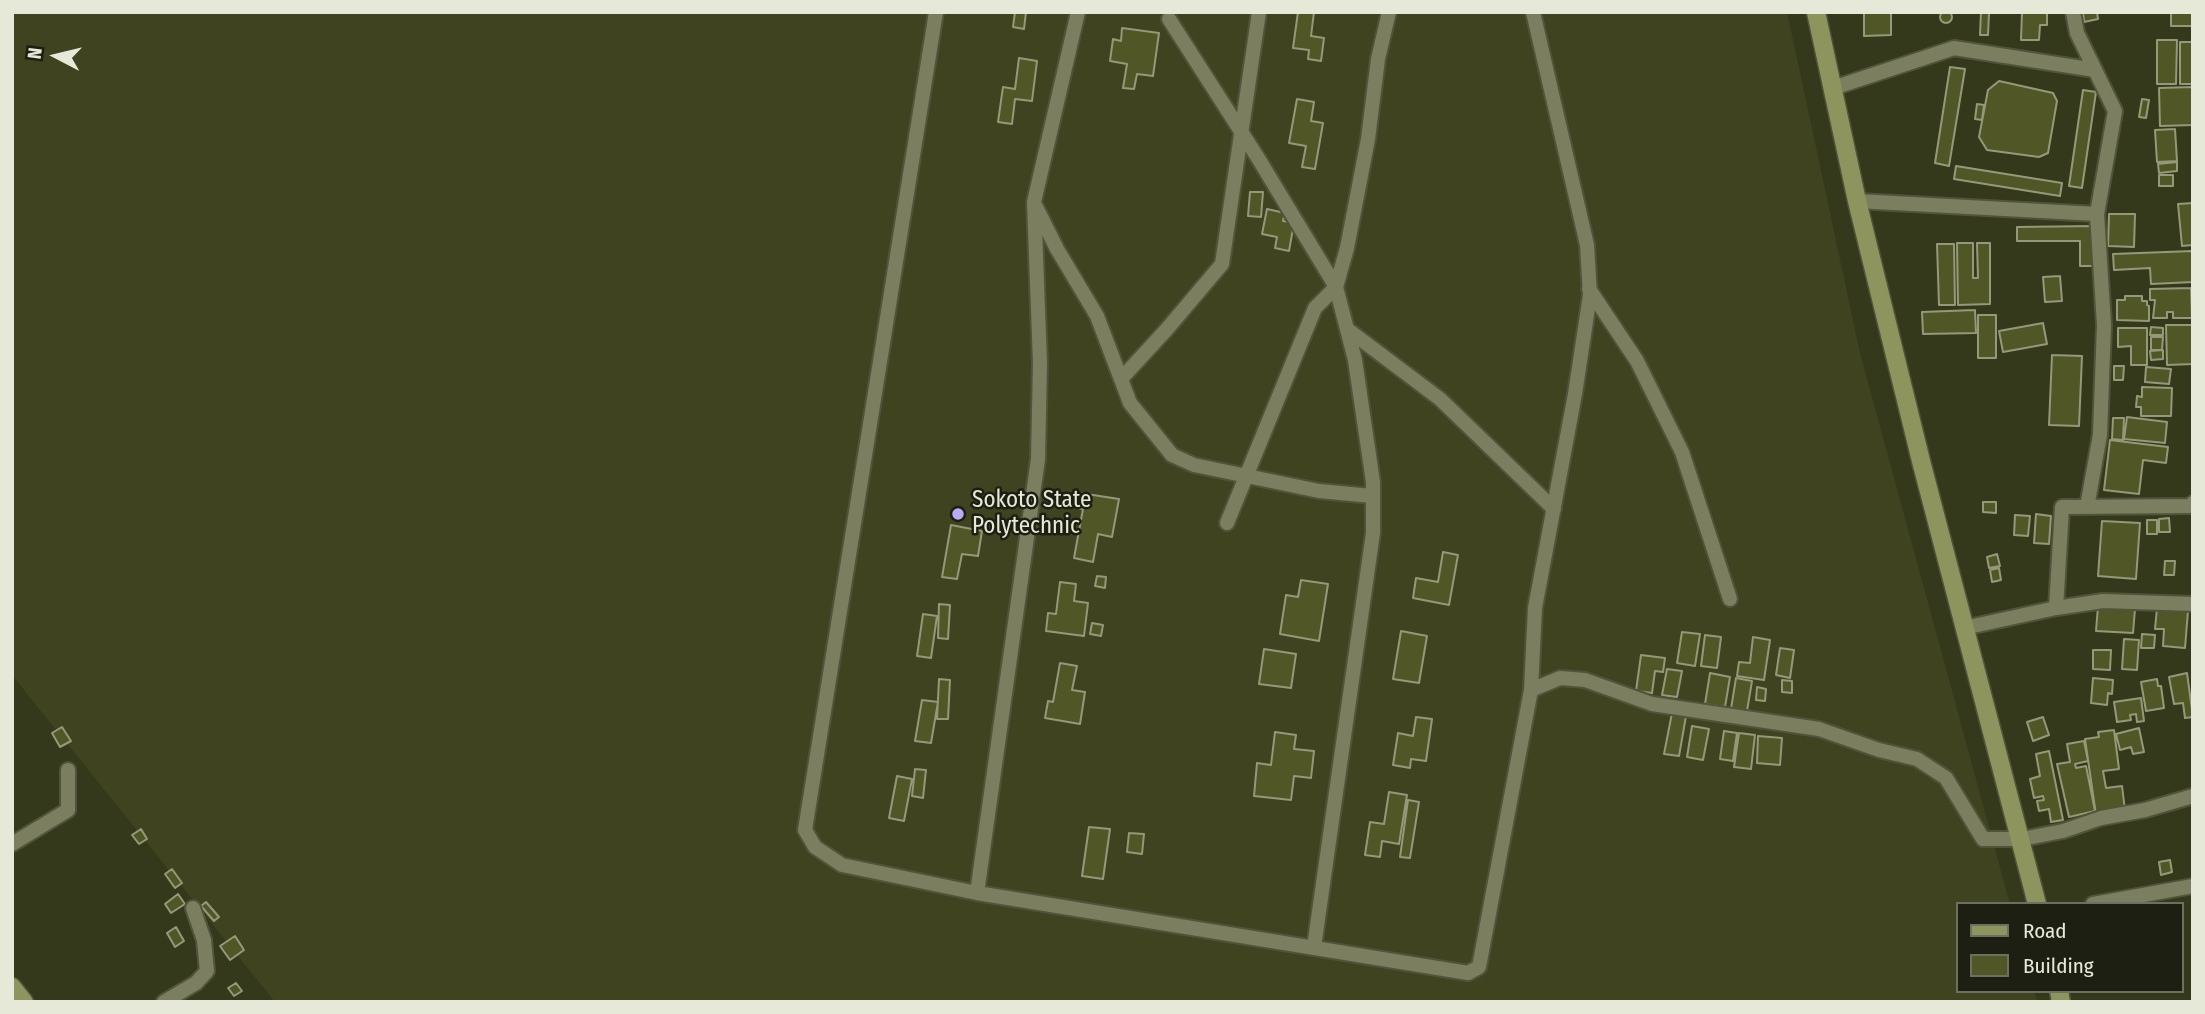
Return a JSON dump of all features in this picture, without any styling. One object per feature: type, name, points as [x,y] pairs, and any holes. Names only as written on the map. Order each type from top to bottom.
[{"type":"street","points":[[936,12],[805,830],[815,847],[842,865],[977,893],[1468,973],[1479,967],[1531,690],[1535,608],[1575,394],[1589,289],[1587,245],[1532,12]]},
{"type":"street","points":[[977,893],[1038,460],[1040,363],[1034,202],[1078,12]]},
{"type":"street","points":[[1121,379],[1222,264],[1259,12]]},
{"type":"street","points":[[1227,523],[1315,308],[1336,287],[1362,166],[1378,59],[1389,12]]},
{"type":"street","points":[[1816,12],[1857,201],[1964,628],[2037,902]]},
{"type":"street","points":[[2073,12],[2077,33],[2115,111],[2097,214],[2104,325],[2100,435],[2087,506]]},
{"type":"street","points":[[1170,19],[1336,287],[1356,360],[1373,482],[1373,533],[1314,947]]},
{"type":"street","points":[[1832,88],[1954,48],[2095,70]]},
{"type":"street","points":[[1857,201],[2097,214]]},
{"type":"street","points":[[1034,202],[1057,249],[1097,316],[1130,403],[1172,455],[1194,464],[1319,491],[1372,496]]},
{"type":"street","points":[[1589,289],[1637,361],[1682,452],[1730,599]]},
{"type":"street","points":[[1347,329],[1440,399],[1554,509]]},
{"type":"street","points":[[2056,608],[2062,507],[2193,506],[2193,503]]},
{"type":"street","points":[[1964,628],[2103,601],[2193,604]]},
{"type":"street","points":[[1531,690],[1560,678],[1585,680],[1652,704],[1819,729],[1879,750],[1917,759],[1947,778],[1983,839],[2022,839],[2063,831],[2101,818],[2145,810],[2193,796]]},
{"type":"street","points":[[12,844],[68,810],[68,770]]},
{"type":"street","points":[[2103,902],[2193,886]]},
{"type":"street","points":[[164,1002],[196,983],[207,971],[204,940],[193,908]]},
{"type":"street","points":[[12,987],[24,1002]]},
{"type":"shaded area","name":"Sokoto State Polytechnic","points":[[12,12],[1787,12],[1860,353],[2009,902],[1956,902],[1956,993],[2035,993],[2037,1002],[275,1002],[12,675]]},
{"type":"building","points":[[1015,12],[1026,12],[1024,29],[1013,27]]},
{"type":"building","points":[[1298,12],[1314,12],[1311,36],[1324,38],[1321,61],[1308,59],[1309,50],[1293,48]]},
{"type":"building","points":[[1864,12],[1891,12],[1891,35],[1864,36]]},
{"type":"building","points":[[1941,12],[1951,12],[1951,22],[1941,22]]},
{"type":"building","points":[[1981,12],[1989,13],[1988,35],[1980,35]]},
{"type":"building","points":[[2022,12],[2047,12],[2047,25],[2040,25],[2039,40],[2021,40]]},
{"type":"building","points":[[2083,12],[2097,12],[2098,19],[2084,22]]},
{"type":"building","points":[[2171,12],[2193,12],[2193,26],[2171,26]]},
{"type":"building","points":[[1122,28],[1159,33],[1153,76],[1137,74],[1134,89],[1123,88],[1127,64],[1110,61],[1113,39],[1121,41]]},
{"type":"building","points":[[2157,40],[2177,40],[2176,84],[2157,84]]},
{"type":"building","points":[[2180,42],[2193,42],[2193,84],[2180,84]]},
{"type":"building","points":[[1019,58],[1037,61],[1032,101],[1015,99],[1012,124],[998,122],[1003,87],[1015,89]]},
{"type":"building","points":[[1950,67],[1965,69],[1949,166],[1935,163]]},
{"type":"building","points":[[1999,81],[2053,93],[2057,101],[2048,153],[2039,157],[1987,150],[1979,137],[1988,90]]},
{"type":"building","points":[[2193,87],[2193,125],[2160,126],[2159,88]]},
{"type":"building","points":[[2083,90],[2096,92],[2082,188],[2069,186]]},
{"type":"building","points":[[1297,99],[1314,102],[1311,121],[1323,123],[1315,169],[1302,167],[1306,146],[1289,143]]},
{"type":"building","points":[[2142,99],[2149,100],[2146,118],[2139,117]]},
{"type":"building","points":[[1977,104],[1984,105],[1982,120],[1975,119]]},
{"type":"building","points":[[2175,129],[2177,161],[2157,162],[2155,130]]},
{"type":"building","points":[[2177,162],[2177,171],[2159,173],[2158,164]]},
{"type":"building","points":[[1956,166],[2062,183],[2060,196],[1954,179]]},
{"type":"building","points":[[2159,175],[2173,175],[2173,186],[2159,186]]},
{"type":"building","points":[[1250,192],[1263,192],[1261,217],[1248,216]]},
{"type":"building","points":[[2193,203],[2193,245],[2182,246],[2178,204]]},
{"type":"building","points":[[1267,209],[1285,213],[1283,221],[1294,223],[1289,251],[1275,248],[1277,237],[1262,234]]},
{"type":"building","points":[[2109,214],[2135,214],[2134,247],[2108,246]]},
{"type":"building","points":[[2094,226],[2094,266],[2080,266],[2080,241],[2017,241],[2017,227]]},
{"type":"building","points":[[1957,243],[1973,243],[1973,278],[1978,278],[1977,243],[1990,243],[1990,304],[1958,305]]},
{"type":"building","points":[[1937,244],[1954,244],[1955,305],[1939,305]]},
{"type":"building","points":[[2193,251],[2193,282],[2151,284],[2150,268],[2114,270],[2113,254]]},
{"type":"building","points":[[2060,276],[2062,301],[2045,302],[2043,277]]},
{"type":"building","points":[[2191,288],[2192,318],[2173,318],[2173,312],[2167,312],[2167,318],[2153,318],[2155,300],[2150,300],[2150,289]]},
{"type":"building","points":[[2125,296],[2142,296],[2142,301],[2147,301],[2149,321],[2117,320],[2117,300],[2125,300]]},
{"type":"building","points":[[1975,310],[1976,333],[1923,334],[1922,312]]},
{"type":"building","points":[[1978,315],[1996,315],[1996,358],[1978,358]]},
{"type":"building","points":[[2043,323],[2047,344],[2003,352],[1999,331]]},
{"type":"building","points":[[2166,325],[2193,325],[2193,364],[2167,365]]},
{"type":"building","points":[[2151,327],[2163,328],[2163,335],[2150,335]]},
{"type":"building","points":[[2118,328],[2147,328],[2147,365],[2131,365],[2131,346],[2118,347]]},
{"type":"building","points":[[2151,337],[2163,337],[2162,350],[2151,350]]},
{"type":"building","points":[[2163,350],[2163,359],[2151,360],[2150,351]]},
{"type":"building","points":[[2052,355],[2082,356],[2079,426],[2049,425]]},
{"type":"building","points":[[2114,366],[2124,366],[2123,380],[2114,380]]},
{"type":"building","points":[[2146,367],[2171,369],[2169,384],[2145,382]]},
{"type":"building","points":[[2142,387],[2172,388],[2171,416],[2141,416],[2141,407],[2136,407],[2137,396],[2142,397]]},
{"type":"building","points":[[2127,417],[2167,422],[2165,443],[2124,439]]},
{"type":"building","points":[[2113,418],[2124,418],[2123,440],[2112,439]]},
{"type":"building","points":[[2110,440],[2168,447],[2166,463],[2143,460],[2139,494],[2104,490]]},
{"type":"building","points":[[1080,493],[1119,499],[1112,537],[1098,534],[1093,562],[1074,558],[1083,509],[1077,508]]},
{"type":"building","points":[[1983,502],[1996,502],[1996,513],[1983,512]]},
{"type":"building","points":[[2036,514],[2051,516],[2049,544],[2034,543]]},
{"type":"building","points":[[2015,515],[2030,516],[2028,536],[2014,535]]},
{"type":"building","points":[[2169,518],[2170,532],[2159,532],[2159,519]]},
{"type":"building","points":[[2147,520],[2157,520],[2157,534],[2147,534]]},
{"type":"building","points":[[2102,521],[2140,523],[2136,579],[2098,576]]},
{"type":"building","points":[[951,525],[982,531],[978,556],[962,554],[957,579],[942,577]]},
{"type":"building","points":[[1443,552],[1458,555],[1449,605],[1413,598],[1416,578],[1438,582]]},
{"type":"building","points":[[1997,554],[2000,566],[1989,568],[1987,557]]},
{"type":"building","points":[[2165,561],[2175,561],[2174,575],[2164,575]]},
{"type":"building","points":[[1999,568],[2001,580],[1992,582],[1990,570]]},
{"type":"building","points":[[1097,576],[1106,577],[1105,588],[1095,586]]},
{"type":"building","points":[[1301,580],[1328,584],[1319,641],[1280,634],[1286,595],[1298,597]]},
{"type":"building","points":[[1060,582],[1076,584],[1074,601],[1088,603],[1084,636],[1046,631],[1048,613],[1056,614]]},
{"type":"building","points":[[939,604],[950,605],[948,639],[938,638]]},
{"type":"building","points":[[2098,606],[2135,609],[2133,633],[2096,631]]},
{"type":"building","points":[[2157,608],[2188,611],[2185,648],[2163,646],[2164,629],[2155,629]]},
{"type":"building","points":[[923,614],[937,616],[931,658],[917,656]]},
{"type":"building","points":[[1092,623],[1103,625],[1101,636],[1090,634]]},
{"type":"building","points":[[1401,631],[1427,636],[1419,683],[1393,679]]},
{"type":"building","points":[[1682,632],[1700,634],[1695,666],[1677,663]]},
{"type":"building","points":[[2142,634],[2155,635],[2154,648],[2141,648]]},
{"type":"building","points":[[1705,635],[1721,637],[1717,668],[1701,666]]},
{"type":"building","points":[[1753,637],[1770,640],[1764,680],[1737,676],[1739,662],[1750,663]]},
{"type":"building","points":[[2124,639],[2139,640],[2137,670],[2122,669]]},
{"type":"building","points":[[1780,648],[1794,650],[1790,678],[1776,675]]},
{"type":"building","points":[[1264,649],[1296,654],[1291,688],[1259,684]]},
{"type":"building","points":[[2093,650],[2111,650],[2110,670],[2093,669]]},
{"type":"building","points":[[1641,655],[1665,658],[1663,672],[1655,671],[1652,693],[1636,691]]},
{"type":"building","points":[[1060,663],[1077,666],[1072,690],[1085,692],[1080,724],[1045,718],[1048,701],[1053,702]]},
{"type":"building","points":[[1667,669],[1682,671],[1677,697],[1662,695]]},
{"type":"building","points":[[1710,673],[1730,677],[1725,707],[1705,704]]},
{"type":"building","points":[[2187,673],[2193,717],[2185,718],[2183,703],[2174,704],[2169,677]]},
{"type":"building","points":[[1736,678],[1752,681],[1747,711],[1731,709]]},
{"type":"building","points":[[2093,678],[2113,680],[2112,694],[2108,693],[2107,705],[2091,703]]},
{"type":"building","points":[[939,679],[950,680],[948,719],[937,719]]},
{"type":"building","points":[[2157,679],[2158,686],[2161,686],[2164,708],[2146,711],[2141,682]]},
{"type":"building","points":[[1782,680],[1792,681],[1792,693],[1782,692]]},
{"type":"building","points":[[1757,687],[1766,689],[1765,701],[1756,700]]},
{"type":"building","points":[[2141,698],[2144,721],[2137,722],[2136,714],[2130,715],[2131,720],[2117,722],[2114,702]]},
{"type":"building","points":[[922,700],[938,702],[931,743],[915,741]]},
{"type":"building","points":[[1672,713],[1686,716],[1679,756],[1664,754]]},
{"type":"building","points":[[1416,717],[1432,719],[1426,761],[1411,759],[1410,768],[1393,765],[1398,733],[1413,736]]},
{"type":"building","points":[[2043,717],[2049,735],[2033,741],[2027,722]]},
{"type":"building","points":[[1692,726],[1709,729],[1703,760],[1687,757]]},
{"type":"building","points":[[62,727],[71,741],[60,747],[52,733]]},
{"type":"building","points":[[2139,728],[2144,752],[2133,754],[2131,747],[2120,750],[2116,734]]},
{"type":"building","points":[[2114,730],[2119,769],[2103,771],[2106,788],[2122,786],[2125,810],[2096,815],[2085,739],[2099,737],[2098,732]]},
{"type":"building","points":[[1724,731],[1737,733],[1733,761],[1720,759]]},
{"type":"building","points":[[1275,732],[1296,735],[1294,749],[1314,751],[1311,778],[1294,776],[1291,800],[1254,796],[1257,763],[1271,765]]},
{"type":"building","points":[[1739,733],[1755,735],[1751,769],[1734,767]]},
{"type":"building","points":[[1758,736],[1782,738],[1780,765],[1757,763]]},
{"type":"building","points":[[2084,741],[2088,761],[2075,764],[2076,768],[2086,766],[2095,811],[2069,817],[2057,764],[2070,762],[2067,744]]},
{"type":"building","points":[[2049,751],[2063,820],[2051,822],[2049,809],[2039,811],[2037,801],[2044,800],[2043,796],[2034,798],[2030,779],[2040,776],[2036,754]]},
{"type":"building","points":[[915,769],[926,770],[923,798],[912,796]]},
{"type":"building","points":[[897,776],[912,779],[904,821],[889,818]]},
{"type":"building","points":[[1389,792],[1407,795],[1399,844],[1382,841],[1380,857],[1365,855],[1370,822],[1384,824]]},
{"type":"building","points":[[1408,800],[1419,802],[1410,858],[1400,857]]},
{"type":"building","points":[[1089,827],[1110,829],[1103,879],[1082,876]]},
{"type":"building","points":[[141,829],[147,839],[139,844],[132,835]]},
{"type":"building","points":[[1129,833],[1144,834],[1142,854],[1127,852]]},
{"type":"building","points":[[2170,860],[2172,872],[2161,875],[2159,862]]},
{"type":"building","points":[[172,869],[182,883],[175,888],[165,874]]},
{"type":"building","points":[[178,894],[185,904],[171,913],[165,904]]},
{"type":"building","points":[[206,902],[219,917],[214,921],[201,906]]},
{"type":"building","points":[[176,927],[184,941],[175,947],[167,933]]},
{"type":"building","points":[[235,936],[244,950],[230,960],[220,946]]},
{"type":"building","points":[[236,983],[242,991],[234,996],[228,988]]},
{"type":"place","name":"Sokoto State Polytechnic","points":[[958,514]]}]
